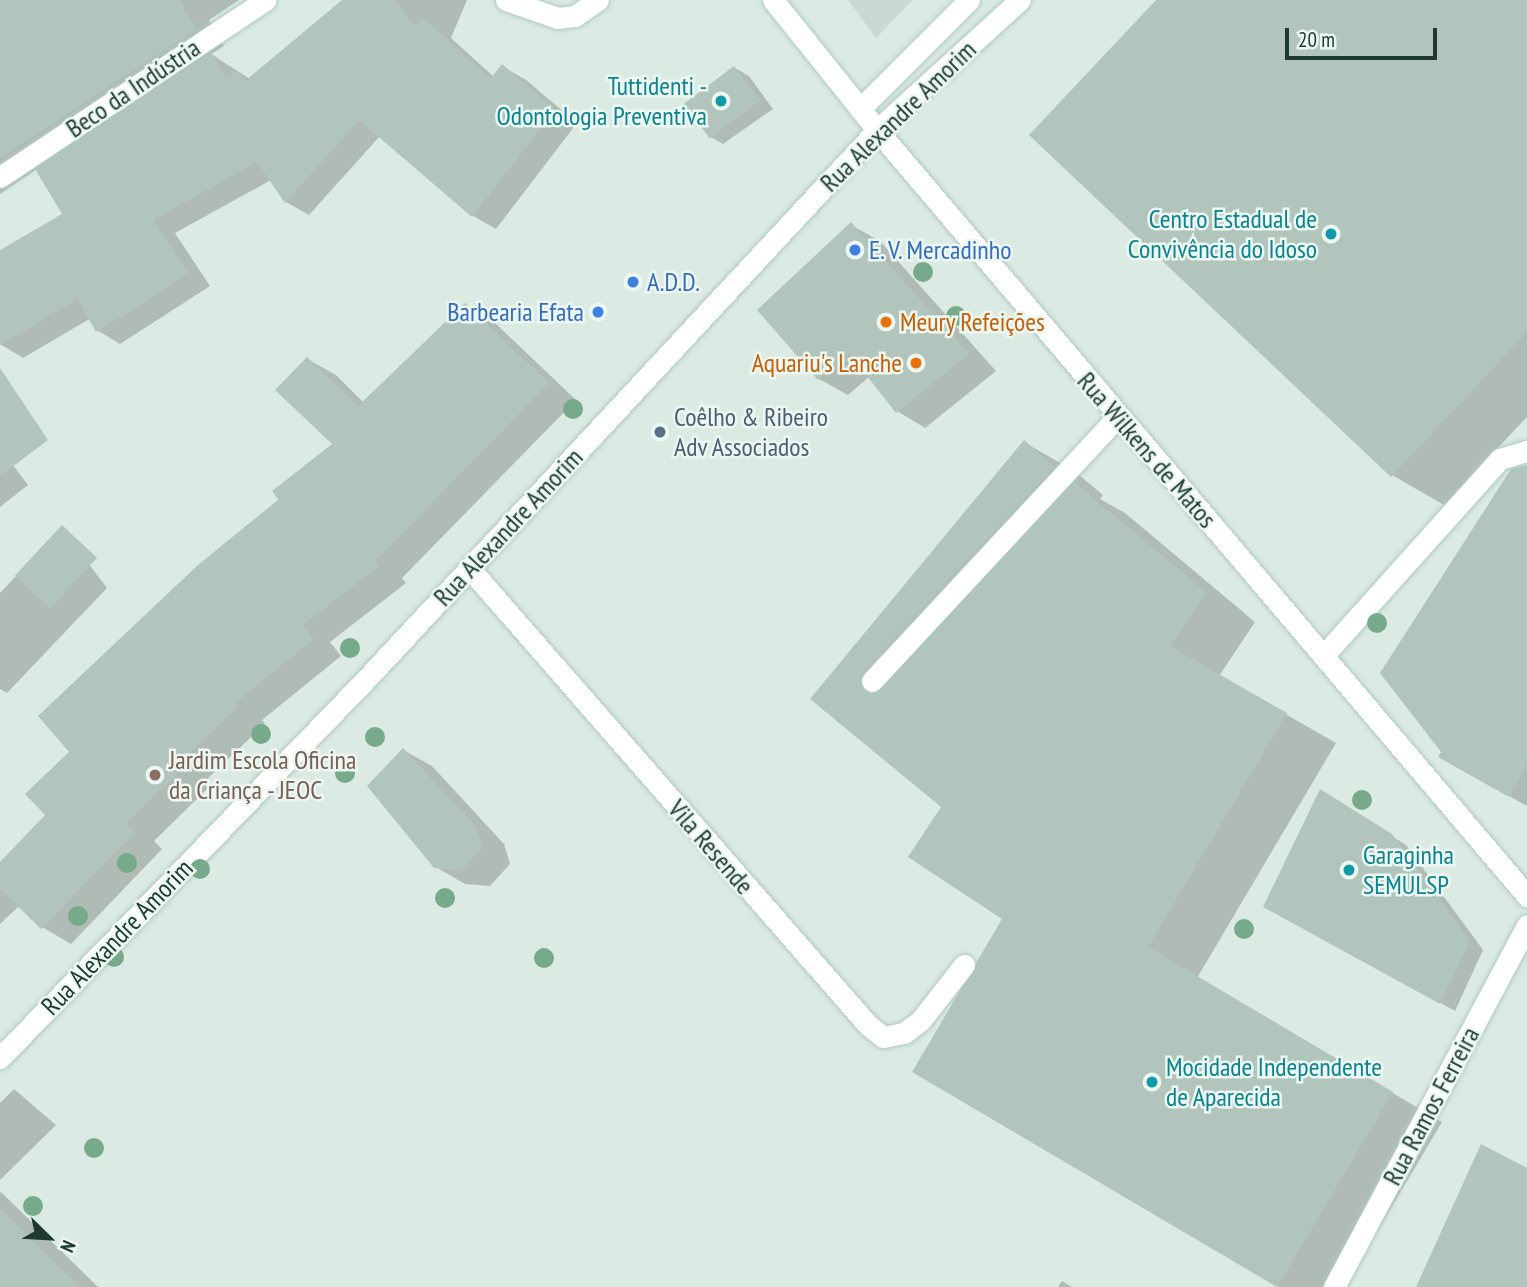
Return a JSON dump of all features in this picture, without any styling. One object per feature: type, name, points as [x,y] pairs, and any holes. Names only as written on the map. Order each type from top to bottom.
[{"type":"street","name":"Beco da Indústria","points":[[0,177],[265,0]]},
{"type":"street","points":[[506,0],[558,18],[575,16],[598,0]]},
{"type":"street","name":"Rua Wilkens de Matos","points":[[773,0],[877,130],[1527,896]]},
{"type":"street","points":[[860,109],[970,0]]},
{"type":"street","name":"Rua Alexandre Amorim","points":[[0,1058],[470,569],[877,130],[1020,0]]},
{"type":"street","points":[[872,681],[1118,416]]},
{"type":"street","points":[[1323,656],[1500,459],[1527,451]]},
{"type":"street","name":"Vila Resende","points":[[470,569],[883,1037],[904,1033],[921,1020],[964,965]]},
{"type":"street","name":"Rua Ramos Ferreira","points":[[1334,1287],[1527,925]]},
{"type":"shaded area","points":[[848,0],[913,0],[876,38]]},
{"type":"building","points":[[0,0],[179,0],[197,29],[0,158]]},
{"type":"building","points":[[342,0],[394,0],[415,26],[423,18],[491,78],[502,64],[555,109],[472,217],[359,120],[285,203],[257,162],[153,220],[188,272],[144,303],[96,332],[78,299],[0,345],[0,250],[62,214],[35,169],[211,52],[226,77],[237,70],[245,81]]},
{"type":"building","name":"Centro Estadual de Convivência do Idoso","points":[[1156,0],[1527,0],[1527,332],[1391,477],[1029,135]]},
{"type":"building","name":"Tuttidenti - Odontologia Preventiva","points":[[734,66],[760,100],[710,138],[684,104]]},
{"type":"building","points":[[851,222],[969,354],[896,413],[849,353],[818,380],[757,310]]},
{"type":"building","points":[[465,303],[549,383],[375,561],[379,566],[303,625],[314,639],[235,703],[238,706],[178,764],[182,769],[126,823],[135,832],[41,929],[0,889],[0,862],[45,815],[25,794],[69,752],[38,716],[198,565],[278,500],[272,491],[332,444],[275,390],[307,357],[358,406]]},
{"type":"building","points":[[0,368],[48,440],[0,476]]},
{"type":"building","points":[[1024,440],[1054,466],[862,672],[859,684],[868,694],[882,690],[1074,482],[1206,592],[1170,646],[1287,713],[1148,947],[1393,1092],[1277,1287],[912,1072],[1002,919],[908,857],[941,807],[810,699]]},
{"type":"building","points":[[1527,465],[1527,765],[1509,797],[1438,757],[1441,752],[1380,673],[1511,469]]},
{"type":"building","points":[[62,525],[97,558],[50,608],[15,575]]},
{"type":"building","points":[[403,748],[475,826],[483,847],[461,871],[434,868],[367,786]]},
{"type":"building","name":"Garaginha SEMULSP","points":[[1320,789],[1392,834],[1470,941],[1440,1004],[1263,907]]},
{"type":"building","points":[[1481,1144],[1527,1168],[1527,1287],[1416,1287]]},
{"type":"building","points":[[0,1208],[80,1287],[0,1287]]},
{"type":"place","name":"Tuttidenti - Odontologia Preventiva","points":[[721,101]]},
{"type":"place","name":"Centro Estadual de Convivência do Idoso","points":[[1331,234]]},
{"type":"place","name":"E. V. Mercadinho","points":[[855,250]]},
{"type":"place","name":"A.D.D.","points":[[633,282]]},
{"type":"place","name":"Barbearia Efata","points":[[598,312]]},
{"type":"place","name":"Meury Refeições","points":[[886,322]]},
{"type":"place","name":"Aquariu's Lanche","points":[[916,363]]},
{"type":"place","name":"Coêlho & Ribeiro Adv Associados","points":[[660,432]]},
{"type":"place","name":"Jardim Escola Oficina da Criança - JEOC","points":[[155,775]]},
{"type":"place","name":"Garaginha SEMULSP","points":[[1349,870]]},
{"type":"place","name":"Mocidade Independente de Aparecida","points":[[1152,1082]]}]
